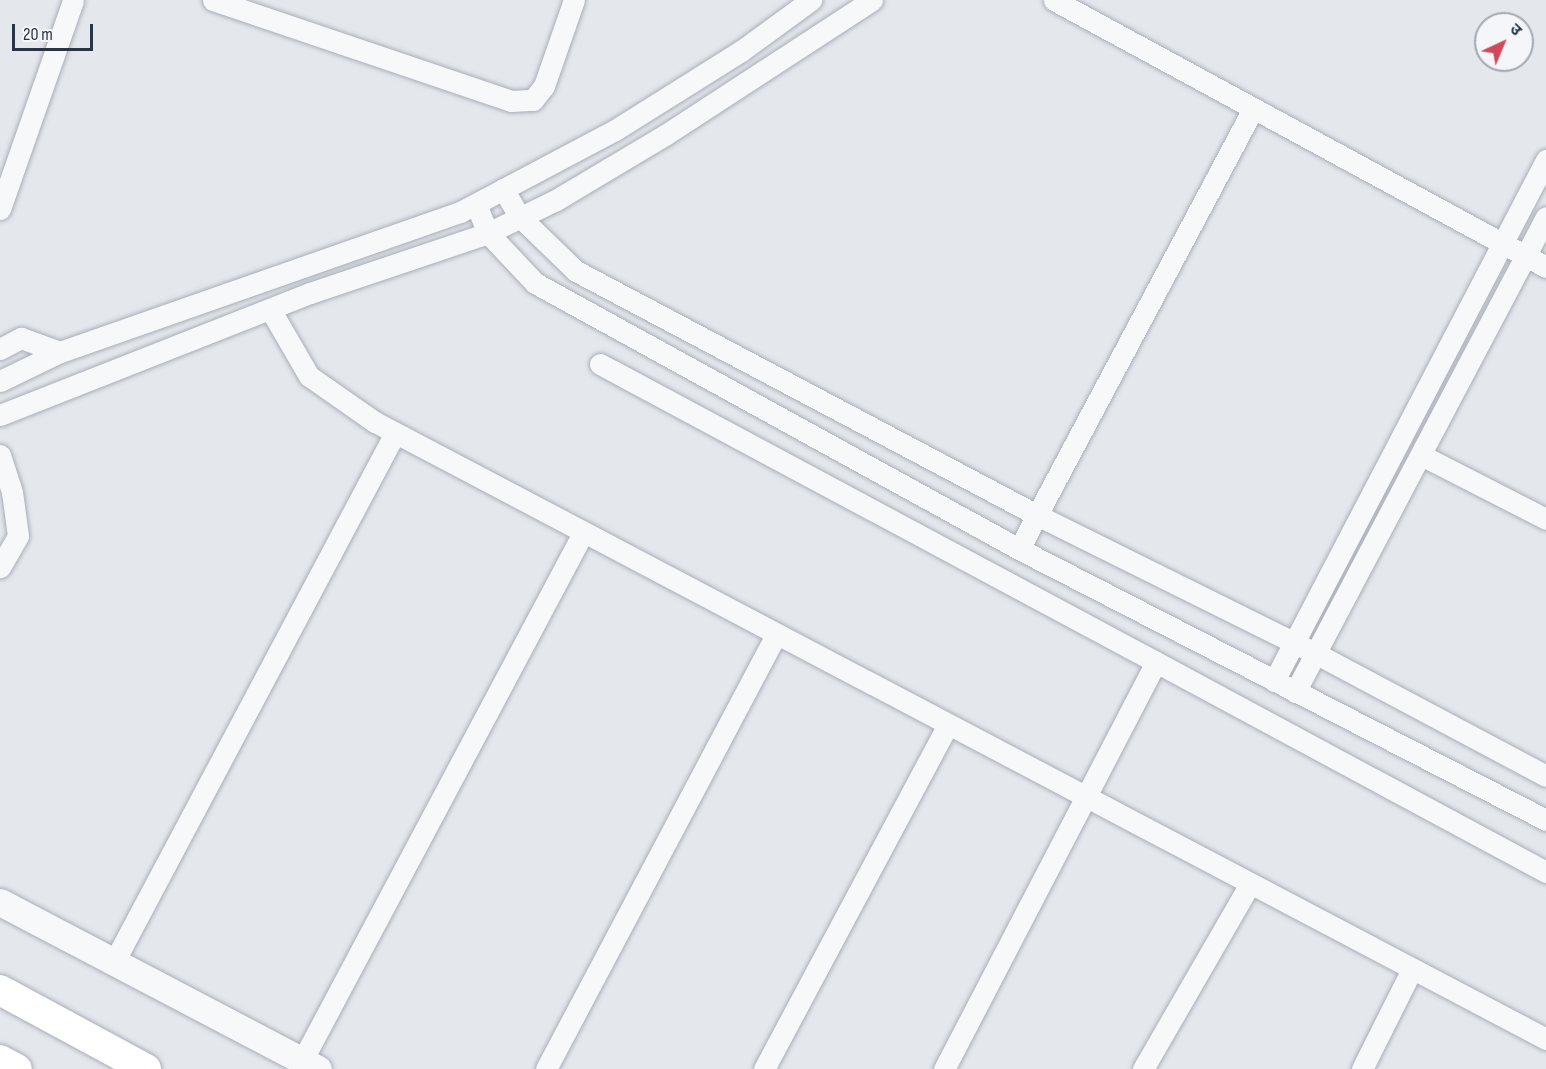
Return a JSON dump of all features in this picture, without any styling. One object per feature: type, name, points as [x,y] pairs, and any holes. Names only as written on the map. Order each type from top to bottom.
[{"type":"main road","points":[[0,990],[146,1069]]},
{"type":"main road","points":[[0,1060],[17,1069]]},
{"type":"street","points":[[0,209],[73,0]]},
{"type":"street","points":[[213,0],[511,101],[533,100],[544,86],[574,0]]},
{"type":"street","points":[[0,381],[60,352],[360,248],[476,204],[615,130],[741,51],[811,0]]},
{"type":"street","points":[[0,415],[270,309],[488,233],[665,135],[872,0]]},
{"type":"street","points":[[1054,0],[1546,267]]},
{"type":"street","points":[[1019,549],[1035,514],[1253,108]]},
{"type":"street","points":[[1274,681],[1292,642],[1546,160]]},
{"type":"street","points":[[503,189],[520,217],[576,271],[1035,514],[1313,652],[1546,776]]},
{"type":"street","points":[[476,204],[488,233],[535,283],[1019,549],[1546,820]]},
{"type":"street","points":[[1295,692],[1313,652],[1546,217]]},
{"type":"street","points":[[270,309],[309,376],[395,433],[947,726],[1546,1039]]},
{"type":"street","points":[[0,330],[60,352]]},
{"type":"street","points":[[0,350],[21,338]]},
{"type":"street","points":[[600,364],[1546,872]]},
{"type":"street","points":[[114,962],[395,433]]},
{"type":"street","points":[[1421,454],[1546,519]]},
{"type":"street","points":[[0,455],[12,492],[18,536],[0,567]]},
{"type":"street","points":[[0,902],[310,1065],[583,532]]},
{"type":"street","points":[[546,1069],[776,635]]},
{"type":"street","points":[[944,1069],[1156,662]]},
{"type":"street","points":[[764,1069],[947,726]]},
{"type":"street","points":[[1143,1069],[1250,884]]},
{"type":"street","points":[[1362,1069],[1412,969]]}]
